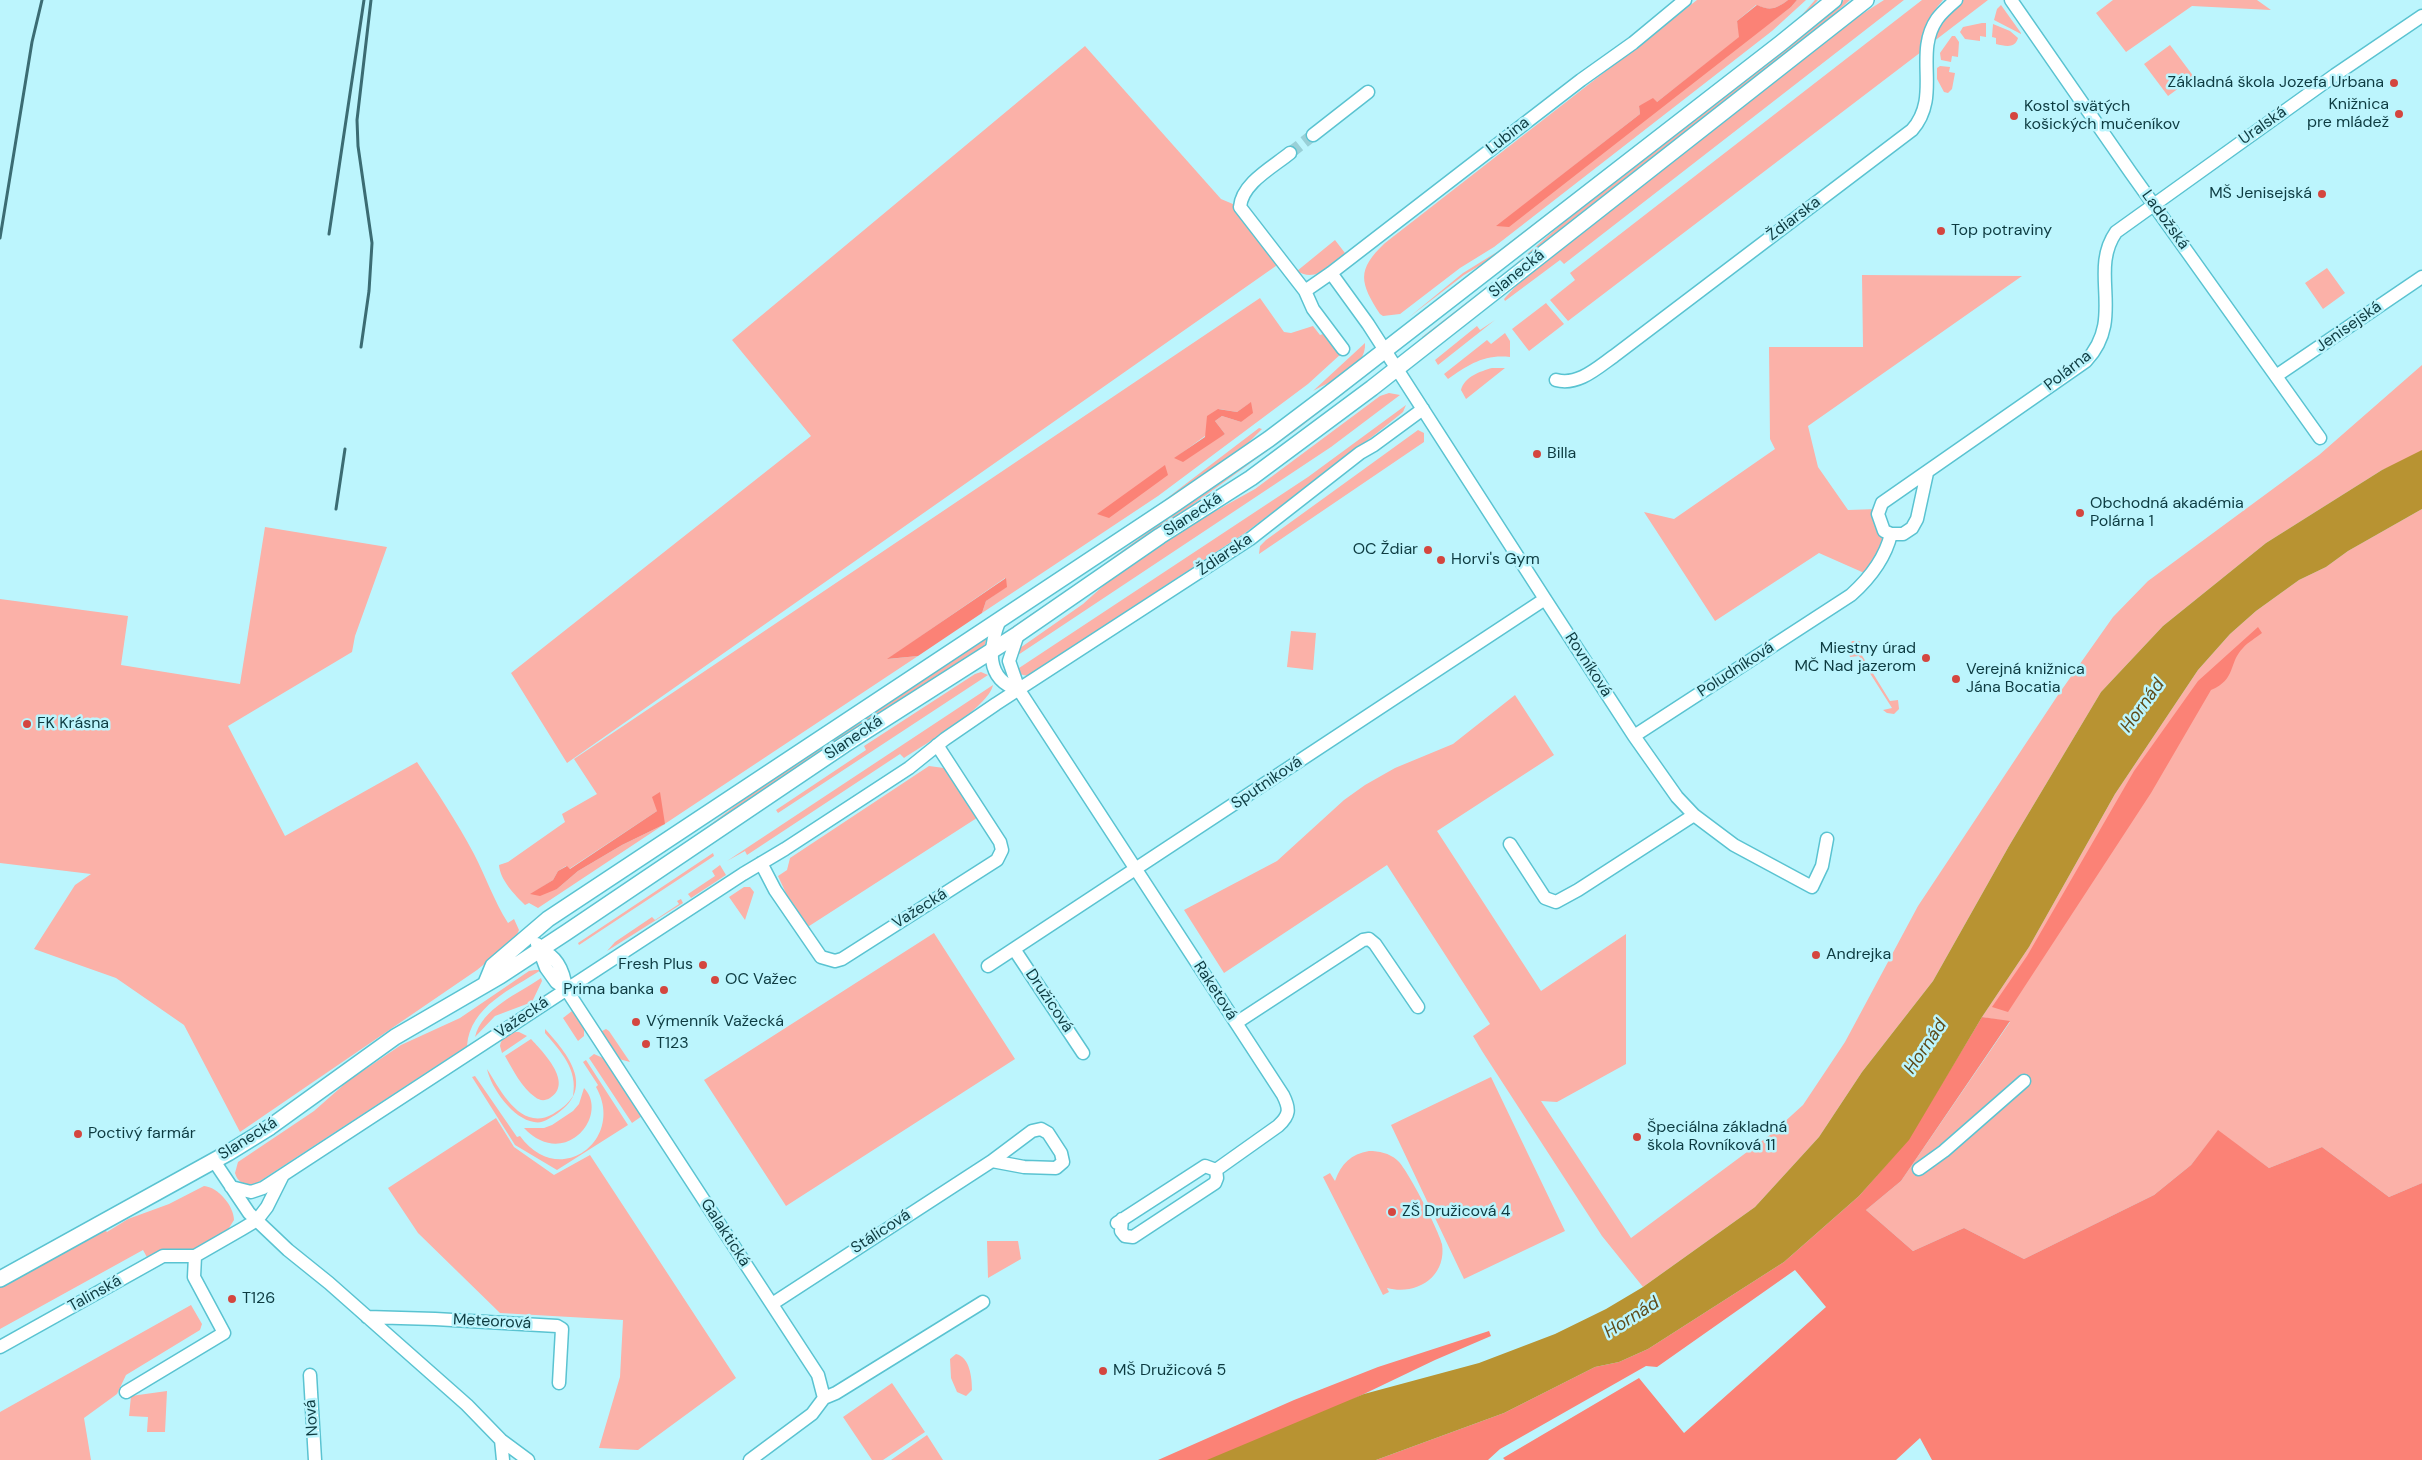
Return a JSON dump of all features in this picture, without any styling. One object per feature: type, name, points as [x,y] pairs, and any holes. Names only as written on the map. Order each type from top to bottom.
[{"type":"main road","name":"Slanecká","points":[[486,984],[493,966],[548,919],[1269,439],[1782,43],[1834,0]]},
{"type":"main road","name":"Slanecká","points":[[0,1279],[214,1160],[303,1104],[395,1037],[540,950],[688,852],[836,750],[1018,634],[1250,478],[1518,274],[1582,220],[1866,0]]},
{"type":"street","name":"Lubina","points":[[1305,291],[1331,274],[1581,80],[1633,43],[1685,0]]},
{"type":"street","name":"Ždiarska","points":[[1556,380],[1564,382],[1574,381],[1608,361],[1912,130],[1925,110],[1927,95],[1926,50],[1931,30],[1937,19],[1956,0]]},
{"type":"street","name":"Ladožská","points":[[2011,0],[2320,438]]},
{"type":"street","name":"Uralská","points":[[2154,205],[2335,75],[2422,16]]},
{"type":"street","points":[[1313,135],[1368,92]]},
{"type":"street","points":[[1290,153],[1248,187],[1241,198],[1240,207],[1305,291],[1313,309],[1343,349]]},
{"type":"street","name":"Polárna","points":[[1891,534],[1884,531],[1881,525],[1878,509],[1882,504],[2086,360],[2094,352],[2101,339],[2105,325],[2107,246],[2116,232],[2154,205]]},
{"type":"street","points":[[1331,274],[1385,350]]},
{"type":"street","name":"Jenisejská","points":[[2276,376],[2422,277]]},
{"type":"street","name":"Rovníková","points":[[1385,350],[1634,736],[1677,797],[1694,815],[1734,845],[1812,887],[1826,854],[1827,839]]},
{"type":"street","name":"Ždiarska","points":[[1019,690],[1250,539],[1360,453],[1374,445],[1423,408]]},
{"type":"street","points":[[1891,534],[1903,534],[1914,525],[1926,473]]},
{"type":"street","name":"Poludníková","points":[[1634,736],[1851,595],[1871,576],[1888,548],[1891,534]]},
{"type":"street","name":"Sputniková","points":[[988,966],[1545,599]]},
{"type":"street","points":[[996,704],[1001,691],[992,650],[1000,619]]},
{"type":"street","name":"Raketová","points":[[1018,634],[1009,661],[1019,690],[1137,869],[1289,1107],[1287,1118],[1278,1126],[1216,1170]]},
{"type":"street","points":[[964,667],[986,667],[1019,690]]},
{"type":"street","name":"Važecká","points":[[231,1187],[243,1192],[258,1191],[566,989],[909,768],[937,745],[1019,690]]},
{"type":"street","name":"Važecká","points":[[761,863],[776,890],[821,957],[835,961],[842,959],[997,860],[1002,850],[1000,842],[937,745]]},
{"type":"street","points":[[1510,844],[1545,898],[1556,902],[1578,890],[1694,815]]},
{"type":"street","name":"Galaktická","points":[[531,934],[540,950],[552,956],[560,968],[566,989],[818,1375],[824,1398]]},
{"type":"street","points":[[1236,1023],[1363,940],[1369,939],[1376,944],[1418,1007]]},
{"type":"street","name":"Družicová","points":[[1014,949],[1083,1053]]},
{"type":"street","points":[[1918,1169],[1944,1151],[2024,1082]]},
{"type":"street","name":"Stálicová","points":[[772,1304],[992,1161],[1032,1131],[1041,1129],[1048,1133],[1061,1153],[1063,1162],[1056,1168],[1024,1167],[992,1161]]},
{"type":"street","points":[[214,1160],[249,1213],[467,1405],[501,1440],[528,1460]]},
{"type":"street","name":"Raketová","points":[[1205,1166],[1216,1170],[1217,1178],[1215,1183],[1133,1237],[1125,1236],[1121,1231],[1118,1223],[1205,1166]]},
{"type":"street","points":[[126,1392],[224,1333],[194,1277],[195,1256],[257,1220],[270,1202],[284,1173]]},
{"type":"street","name":"Talinská","points":[[0,1348],[163,1256],[195,1256]]},
{"type":"street","points":[[750,1460],[812,1414],[824,1398],[836,1393],[983,1302]]},
{"type":"street","name":"Meteorová","points":[[367,1317],[426,1318],[557,1326],[562,1329],[559,1383]]},
{"type":"street","name":"Nová","points":[[310,1375],[315,1460]]},
{"type":"street","points":[[501,1440],[503,1460]]},
{"type":"shaded area","points":[[1697,0],[1788,0],[1773,8],[1756,5],[1737,21],[1740,37],[1657,102],[1639,106],[1640,114],[1497,226],[1791,7],[1797,0],[1806,0],[1772,31],[1494,247],[1460,268],[1400,314],[1383,316],[1380,314],[1368,294],[1364,277],[1369,261],[1385,243]]},
{"type":"shaded area","points":[[1788,0],[1797,0],[1791,7],[1509,227],[1496,226],[1640,114],[1639,106],[1653,98],[1657,102],[1739,37],[1737,21],[1757,5],[1773,8]]},
{"type":"shaded area","points":[[1815,0],[1818,0],[1802,18],[1499,254],[1464,275],[1408,318],[1463,273],[1497,252],[1776,37],[1801,16]]},
{"type":"shaded area","points":[[1844,0],[1850,0],[1815,31],[1579,215],[1513,270],[1424,339],[1422,337],[1511,268],[1573,214]]},
{"type":"shaded area","points":[[1884,0],[1904,0],[1564,264],[1560,260],[1505,301],[1504,299],[1525,276],[1842,27]]},
{"type":"shaded area","points":[[1922,0],[1943,0],[1924,30],[1921,52],[1568,321],[1550,300],[1575,280],[1570,273]]},
{"type":"shaded area","points":[[1963,0],[1988,0],[1933,42],[1945,18]]},
{"type":"shaded area","points":[[2113,0],[2257,0],[2271,10],[2192,6],[2126,52],[2096,13]]},
{"type":"shaded area","points":[[2001,5],[2021,34],[1994,20],[1997,9]]},
{"type":"shaded area","points":[[1986,23],[1986,37],[1980,36],[1980,41],[1965,39],[1960,32],[1963,27]]},
{"type":"shaded area","points":[[1993,24],[2010,31],[2018,38],[2015,44],[2009,46],[1996,44],[1996,38],[1992,37]]},
{"type":"shaded area","points":[[1952,36],[1955,36],[1959,42],[1958,57],[1952,56],[1951,62],[1941,60],[1940,53]]},
{"type":"shaded area","points":[[2170,45],[2194,77],[2168,96],[2144,64]]},
{"type":"shaded area","points":[[1085,46],[1221,199],[1240,207],[1283,261],[567,763],[511,673],[811,436],[732,340]]},
{"type":"shaded area","points":[[1940,66],[1950,67],[1949,72],[1955,73],[1952,89],[1948,93],[1944,92],[1937,79],[1937,68]]},
{"type":"shaded area","points":[[1335,240],[1345,253],[1329,267],[1317,274],[1311,275],[1297,271]]},
{"type":"shaded area","points":[[2327,268],[2345,293],[2323,309],[2305,283]]},
{"type":"shaded area","points":[[1862,275],[2022,276],[1808,426],[1818,467],[1848,510],[1878,509],[1891,534],[1871,576],[1819,553],[1715,621],[1644,512],[1674,519],[1775,449],[1770,439],[1769,347],[1863,347]]},
{"type":"shaded area","points":[[1260,298],[1284,332],[1291,333],[1313,326],[1320,335],[1326,333],[1342,353],[1308,384],[1158,496],[982,613],[986,601],[1006,587],[1005,578],[888,659],[918,656],[665,824],[657,811],[569,869],[566,866],[558,871],[553,880],[531,894],[557,889],[578,871],[622,845],[664,825],[538,908],[529,903],[525,905],[505,882],[499,865],[508,862],[565,822],[562,814],[597,794],[574,759]],"holes":[[[1250,403],[1241,422],[1222,416],[1215,421],[1225,434],[1175,458],[1205,436],[1219,409],[1237,412]]]},
{"type":"shaded area","points":[[1546,303],[1564,324],[1529,351],[1512,329]]},
{"type":"shaded area","points":[[1495,320],[1438,365],[1435,360],[1477,326],[1480,330]]},
{"type":"shaded area","points":[[1505,333],[1510,341],[1510,357],[1484,359],[1470,365],[1448,379],[1444,374],[1487,340],[1491,344]]},
{"type":"shaded area","points":[[1365,343],[1364,352],[1354,366],[1338,378],[1313,391]]},
{"type":"shaded area","points":[[2422,365],[2422,454],[2382,470],[2266,543],[2163,626],[2101,692],[2009,846],[1933,981],[1862,1072],[1819,1137],[1755,1207],[1643,1287],[1602,1236],[1482,1051],[1473,1036],[1490,1024],[1387,865],[1224,973],[1184,910],[1277,861],[1344,800],[1365,785],[1395,768],[1453,744],[1515,695],[1554,755],[1437,831],[1541,991],[1626,934],[1626,1064],[1557,1102],[1541,1101],[1631,1238],[1770,1135],[1803,1105],[1845,1042],[1918,906],[2058,695],[2113,617],[2148,581],[2319,455]]},
{"type":"shaded area","points":[[1492,368],[1505,368],[1466,399],[1461,390],[1463,385],[1469,378]]},
{"type":"shaded area","points":[[1375,369],[1295,431],[1095,575],[1010,631],[1008,630],[1093,572],[1368,372]]},
{"type":"shaded area","points":[[1389,393],[1400,395],[1331,447],[1015,657],[1020,648],[1083,604],[1113,577],[1183,529],[1255,489],[1380,396]]},
{"type":"shaded area","points":[[1251,402],[1253,413],[1241,422],[1222,416],[1215,421],[1225,434],[1183,462],[1174,458],[1205,437],[1207,416],[1218,409],[1237,412]]},
{"type":"shaded area","points":[[1406,405],[1403,412],[1377,433],[1245,533],[1028,676],[1019,674],[1016,670],[1308,477]]},
{"type":"shaded area","points":[[1259,428],[1262,429],[1238,453],[555,908],[554,906],[1162,502]]},
{"type":"shaded area","points":[[1418,430],[1424,433],[1424,442],[1259,554],[1260,546],[1266,540]]},
{"type":"shaded area","points":[[1165,465],[1168,475],[1109,518],[1097,514]]},
{"type":"shaded area","points":[[2422,509],[2422,1183],[2389,1197],[2322,1147],[2269,1168],[2218,1131],[2191,1165],[2154,1195],[2024,1259],[1964,1228],[1913,1251],[1866,1210],[1901,1181],[2010,1022],[1982,1017],[2029,947],[2115,794],[2198,670],[2230,634],[2256,611],[2299,580],[2326,567],[2348,551]]},
{"type":"shaded area","points":[[265,527],[387,547],[355,636],[352,652],[228,726],[285,836],[417,762],[447,807],[467,842],[508,923],[514,919],[519,930],[515,939],[477,970],[240,1132],[184,1025],[116,978],[34,949],[75,885],[91,874],[0,863],[0,599],[128,616],[121,665],[240,684]]},
{"type":"shaded area","points":[[1006,578],[1007,587],[986,601],[982,613],[918,656],[887,659]]},
{"type":"shaded area","points":[[2258,627],[2262,633],[2247,644],[2238,654],[2225,681],[2211,690],[2151,793],[2008,1012],[1992,1007],[2027,956],[2134,771],[2198,681]]},
{"type":"shaded area","points":[[1291,631],[1316,633],[1313,670],[1287,667]]},
{"type":"shaded area","points":[[987,637],[984,647],[826,749],[566,925],[565,923],[687,842],[755,791]]},
{"type":"shaded area","points":[[1852,641],[1859,641],[1866,648],[1858,649],[1890,701],[1898,700],[1899,709],[1894,714],[1883,710],[1892,708],[1859,656],[1850,657],[1847,649]]},
{"type":"shaded area","points":[[981,672],[988,675],[778,813],[776,810],[866,750],[864,746],[975,674]]},
{"type":"shaded area","points":[[993,685],[989,694],[980,704],[940,735],[904,758],[900,754],[747,855],[745,851],[727,861]]},
{"type":"shaded area","points":[[929,766],[944,768],[983,814],[803,930],[778,876],[787,870],[790,858]]},
{"type":"shaded area","points":[[660,792],[665,824],[622,845],[578,871],[557,889],[540,896],[530,894],[553,880],[558,871],[567,866],[570,869],[657,811],[652,797]]},
{"type":"shaded area","points":[[713,853],[714,856],[579,945],[578,943]]},
{"type":"shaded area","points":[[720,865],[726,875],[691,898],[688,894],[715,876],[712,871]]},
{"type":"shaded area","points":[[744,887],[750,887],[754,892],[745,920],[729,897]]},
{"type":"shaded area","points":[[681,899],[683,903],[607,951],[615,942],[652,917],[655,920],[679,904],[677,901]]},
{"type":"shaded area","points":[[934,933],[1015,1059],[786,1206],[704,1080]]},
{"type":"shaded area","points":[[541,970],[494,1000],[484,1009],[470,1032],[467,1046],[257,1183],[246,1184],[238,1180],[235,1173],[238,1162],[314,1111],[348,1081],[401,1045],[460,1018],[529,971]]},
{"type":"shaded area","points":[[541,978],[542,981],[532,1002],[495,1016],[475,1037],[485,1018],[493,1010]]},
{"type":"shaded area","points":[[572,1011],[584,1028],[584,1036],[578,1041],[563,1018]]},
{"type":"shaded area","points":[[1982,1017],[2010,1021],[1901,1181],[1866,1210],[1913,1251],[1964,1228],[2024,1259],[2154,1195],[2191,1165],[2218,1130],[2269,1168],[2322,1147],[2389,1197],[2422,1183],[2422,1460],[1932,1460],[1920,1438],[1896,1460],[1505,1460],[1503,1458],[1639,1378],[1684,1433],[1826,1307],[1795,1270],[1657,1367],[1646,1366],[1500,1449],[1488,1460],[1376,1460],[1504,1413],[1595,1367],[1619,1362],[1648,1349],[1784,1262],[1859,1196],[1908,1140]]},
{"type":"shaded area","points":[[545,1029],[562,1049],[574,1071],[576,1082],[573,1096],[574,1086],[571,1069],[545,1033]]},
{"type":"shaded area","points":[[606,1029],[630,1062],[619,1059],[600,1032]]},
{"type":"shaded area","points":[[512,1032],[519,1032],[527,1036],[502,1053],[500,1046],[504,1037]]},
{"type":"shaded area","points":[[531,1039],[549,1059],[558,1076],[557,1092],[546,1100],[537,1098],[526,1089],[505,1056]]},
{"type":"shaded area","points":[[594,1054],[603,1058],[642,1116],[632,1123],[589,1058]]},
{"type":"shaded area","points":[[586,1060],[628,1125],[557,1170],[515,1145],[472,1077],[475,1076],[517,1137],[520,1136],[536,1152],[553,1159],[569,1158],[584,1152],[595,1140],[602,1125],[603,1107],[596,1087],[598,1085],[583,1062]]},
{"type":"shaded area","points":[[487,1069],[513,1106],[531,1118],[542,1118],[553,1114],[572,1097],[569,1103],[558,1113],[546,1120],[534,1122],[526,1120],[504,1102],[493,1085]]},
{"type":"shaded area","points":[[1491,1077],[1565,1231],[1464,1279],[1391,1125]]},
{"type":"shaded area","points":[[584,1088],[591,1099],[591,1112],[587,1124],[579,1134],[568,1141],[554,1144],[539,1140],[524,1128],[544,1128],[573,1111],[579,1104]]},
{"type":"shaded area","points":[[496,1118],[514,1147],[554,1175],[590,1155],[736,1378],[638,1450],[599,1448],[620,1377],[623,1320],[500,1313],[418,1233],[388,1188]]},
{"type":"shaded area","points":[[1369,1151],[1387,1154],[1402,1165],[1422,1200],[1442,1244],[1440,1266],[1434,1275],[1427,1281],[1409,1289],[1387,1288],[1389,1292],[1383,1295],[1323,1177],[1330,1173],[1335,1181],[1340,1170],[1352,1157]]},
{"type":"shaded area","points":[[204,1186],[215,1190],[228,1203],[234,1220],[229,1228],[230,1230],[199,1248],[148,1259],[143,1250],[0,1329],[0,1286],[105,1230],[107,1232],[128,1219],[169,1204]]},
{"type":"shaded area","points":[[987,1241],[1018,1241],[1021,1259],[988,1278]]},
{"type":"shaded area","points":[[191,1305],[202,1324],[200,1330],[126,1375],[117,1394],[84,1418],[91,1460],[0,1460],[0,1412]]},
{"type":"shaded area","points":[[1489,1331],[1491,1336],[1435,1360],[1226,1460],[1158,1460],[1294,1400],[1378,1367]]},
{"type":"shaded area","points":[[956,1354],[964,1359],[971,1374],[972,1390],[966,1396],[957,1392],[951,1378],[950,1359]]},
{"type":"shaded area","points":[[892,1383],[925,1432],[883,1460],[872,1460],[843,1417]]},
{"type":"shaded area","points":[[167,1391],[165,1432],[147,1432],[148,1417],[129,1416],[131,1396]]},
{"type":"shaded area","points":[[927,1435],[943,1460],[891,1460]]},
{"type":"water","name":"Hornád","points":[[2422,450],[2422,509],[2348,551],[2326,567],[2299,580],[2256,611],[2230,634],[2198,670],[2115,794],[2029,947],[1982,1017],[1909,1140],[1859,1196],[1784,1262],[1648,1349],[1619,1362],[1595,1367],[1504,1413],[1376,1460],[1207,1460],[1364,1394],[1479,1363],[1555,1334],[1606,1309],[1643,1287],[1755,1207],[1819,1137],[1862,1072],[1933,981],[2009,846],[2101,692],[2163,626],[2266,543],[2382,470]]},
{"type":"tunnel","points":[[1290,153],[1313,135]]},
{"type":"railway","points":[[0,238],[32,42],[42,0]]},
{"type":"railway","points":[[329,234],[364,0]]},
{"type":"railway","points":[[361,347],[369,291],[372,243],[358,146],[357,120],[371,0]]},
{"type":"railway","points":[[336,509],[345,449]]},
{"type":"place","name":"Základná škola Jozefa Urbana","points":[[2394,83]]},
{"type":"place","name":"Knižnica pre mládež","points":[[2399,114]]},
{"type":"place","name":"Kostol svätých košických mučeníkov","points":[[2014,116]]},
{"type":"place","name":"MŠ Jenisejská","points":[[2322,194]]},
{"type":"place","name":"Top potraviny","points":[[1941,231]]},
{"type":"place","name":"Billa","points":[[1537,454]]},
{"type":"place","name":"Obchodná akadémia Polárna 1","points":[[2080,513]]},
{"type":"place","name":"OC Ždiar","points":[[1428,550]]},
{"type":"place","name":"Horvi's Gym","points":[[1441,560]]},
{"type":"place","name":"Miestny úrad MČ Nad jazerom","points":[[1926,658]]},
{"type":"place","name":"Verejná knižnica Jána Bocatia","points":[[1956,679]]},
{"type":"place","name":"FK Krásna","points":[[27,724]]},
{"type":"place","name":"Andrejka","points":[[1816,955]]},
{"type":"place","name":"Fresh Plus","points":[[703,965]]},
{"type":"place","name":"OC Važec","points":[[715,980]]},
{"type":"place","name":"Prima banka","points":[[664,990]]},
{"type":"place","name":"Výmenník Važecká","points":[[636,1022]]},
{"type":"place","name":"T123","points":[[646,1044]]},
{"type":"place","name":"Poctivý farmár","points":[[78,1134]]},
{"type":"place","name":"Špeciálna základná škola Rovníková 11","points":[[1637,1137]]},
{"type":"place","name":"ZŠ Družicová 4","points":[[1392,1212]]},
{"type":"place","name":"T126","points":[[232,1299]]},
{"type":"place","name":"MŠ Družicová 5","points":[[1103,1371]]}]
